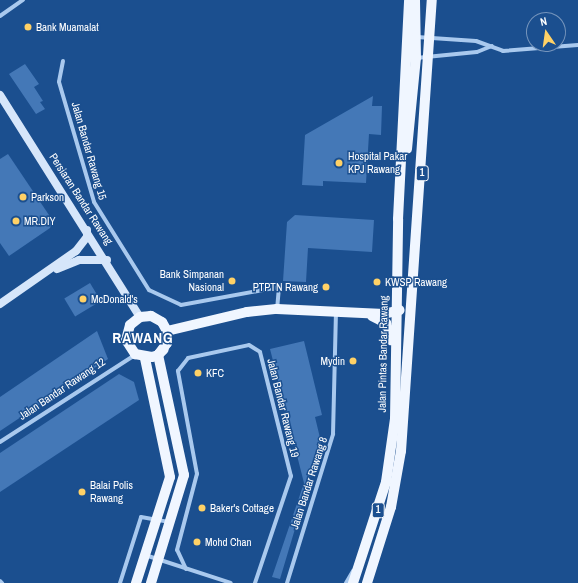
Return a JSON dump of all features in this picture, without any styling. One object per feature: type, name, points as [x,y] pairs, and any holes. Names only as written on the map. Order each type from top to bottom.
[{"type":"main road","name":"Jalan Pintas Bandar Rawang","points":[[353,583],[366,550],[386,482],[393,434],[395,312],[402,183],[409,0]]},
{"type":"main road","points":[[402,183],[416,58],[417,37],[415,0]]},
{"type":"main road","name":"Jalan Pintas Bandar Rawang","points":[[366,583],[391,507],[399,465],[411,286],[430,58],[432,0]]},
{"type":"main road","points":[[167,331],[247,312],[277,310],[359,314],[395,312],[403,308],[411,286]]},
{"type":"main road","points":[[359,314],[380,318],[389,328],[393,434]]},
{"type":"main road","points":[[161,352],[145,358],[135,354],[127,345],[126,335],[130,324],[140,317],[157,318],[167,331]]},
{"type":"main road","points":[[151,583],[184,475],[161,352],[167,331]]},
{"type":"main road","points":[[136,583],[170,468],[145,358]]},
{"type":"street","points":[[0,16],[23,0]]},
{"type":"street","points":[[417,37],[476,41],[503,51],[578,45]]},
{"type":"street","points":[[416,58],[430,58],[477,52],[492,46]]},
{"type":"street","name":"Jalan Bandar Rawang 15","points":[[63,61],[59,82],[94,202],[149,290],[181,305],[279,287],[277,310]]},
{"type":"street","name":"Persiaran Bandar Rawang","points":[[0,95],[107,260],[140,317]]},
{"type":"street","points":[[0,304],[45,274],[80,248],[87,230]]},
{"type":"street","points":[[45,274],[79,260],[107,260]]},
{"type":"street","name":"Jalan Bandar Rawang 8","points":[[286,583],[334,434],[336,313]]},
{"type":"street","name":"Jalan Bandar Rawang 19","points":[[186,568],[177,550],[197,474],[178,372],[181,364],[188,358],[249,345],[260,352],[291,476],[255,583]]},
{"type":"street","name":"Jalan Bandar Rawang 12","points":[[0,442],[135,354]]},
{"type":"street","points":[[120,583],[141,517],[156,518],[170,522]]},
{"type":"street","points":[[346,583],[366,550]]},
{"type":"street","points":[[144,555],[231,583]]},
{"type":"building","points":[[25,64],[39,84],[34,87],[43,101],[40,102],[45,109],[36,114],[9,74]]},
{"type":"building","points":[[373,96],[372,106],[382,106],[381,135],[369,134],[366,183],[323,181],[323,186],[302,185],[305,135]]},
{"type":"building","points":[[8,154],[53,221],[50,228],[9,256],[0,243],[0,159]]},
{"type":"building","points":[[295,215],[374,220],[372,252],[308,248],[306,282],[283,281],[287,222]]},
{"type":"building","name":"McDonald's","points":[[90,283],[101,301],[75,316],[64,298]]},
{"type":"building","points":[[97,331],[108,359],[0,431],[0,397]]},
{"type":"building","points":[[304,341],[322,415],[315,417],[321,442],[280,579],[272,577],[304,483],[270,349]]},
{"type":"building","points":[[119,374],[134,382],[139,400],[0,492],[0,453]]},
{"type":"place","name":"Bank Muamalat","points":[[28,27]]},
{"type":"place","name":"Hospital Pakar KPJ Rawang","points":[[339,163]]},
{"type":"place","name":"Parkson","points":[[23,197]]},
{"type":"place","name":"MR.DIY","points":[[16,221]]},
{"type":"place","name":"Bank Simpanan Nasional","points":[[232,281]]},
{"type":"place","name":"KWSP Rawang","points":[[377,282]]},
{"type":"place","name":"PTPTN Rawang","points":[[326,287]]},
{"type":"place","name":"McDonald's","points":[[83,299]]},
{"type":"place","name":"Mydin","points":[[353,361]]},
{"type":"place","name":"KFC","points":[[198,373]]},
{"type":"place","name":"Balai Polis Rawang","points":[[82,492]]},
{"type":"place","name":"Baker's Cottage","points":[[202,508]]},
{"type":"place","name":"Mohd Chan","points":[[197,542]]},
{"type":"district","name":"RAWANG","points":[[143,338]]}]
